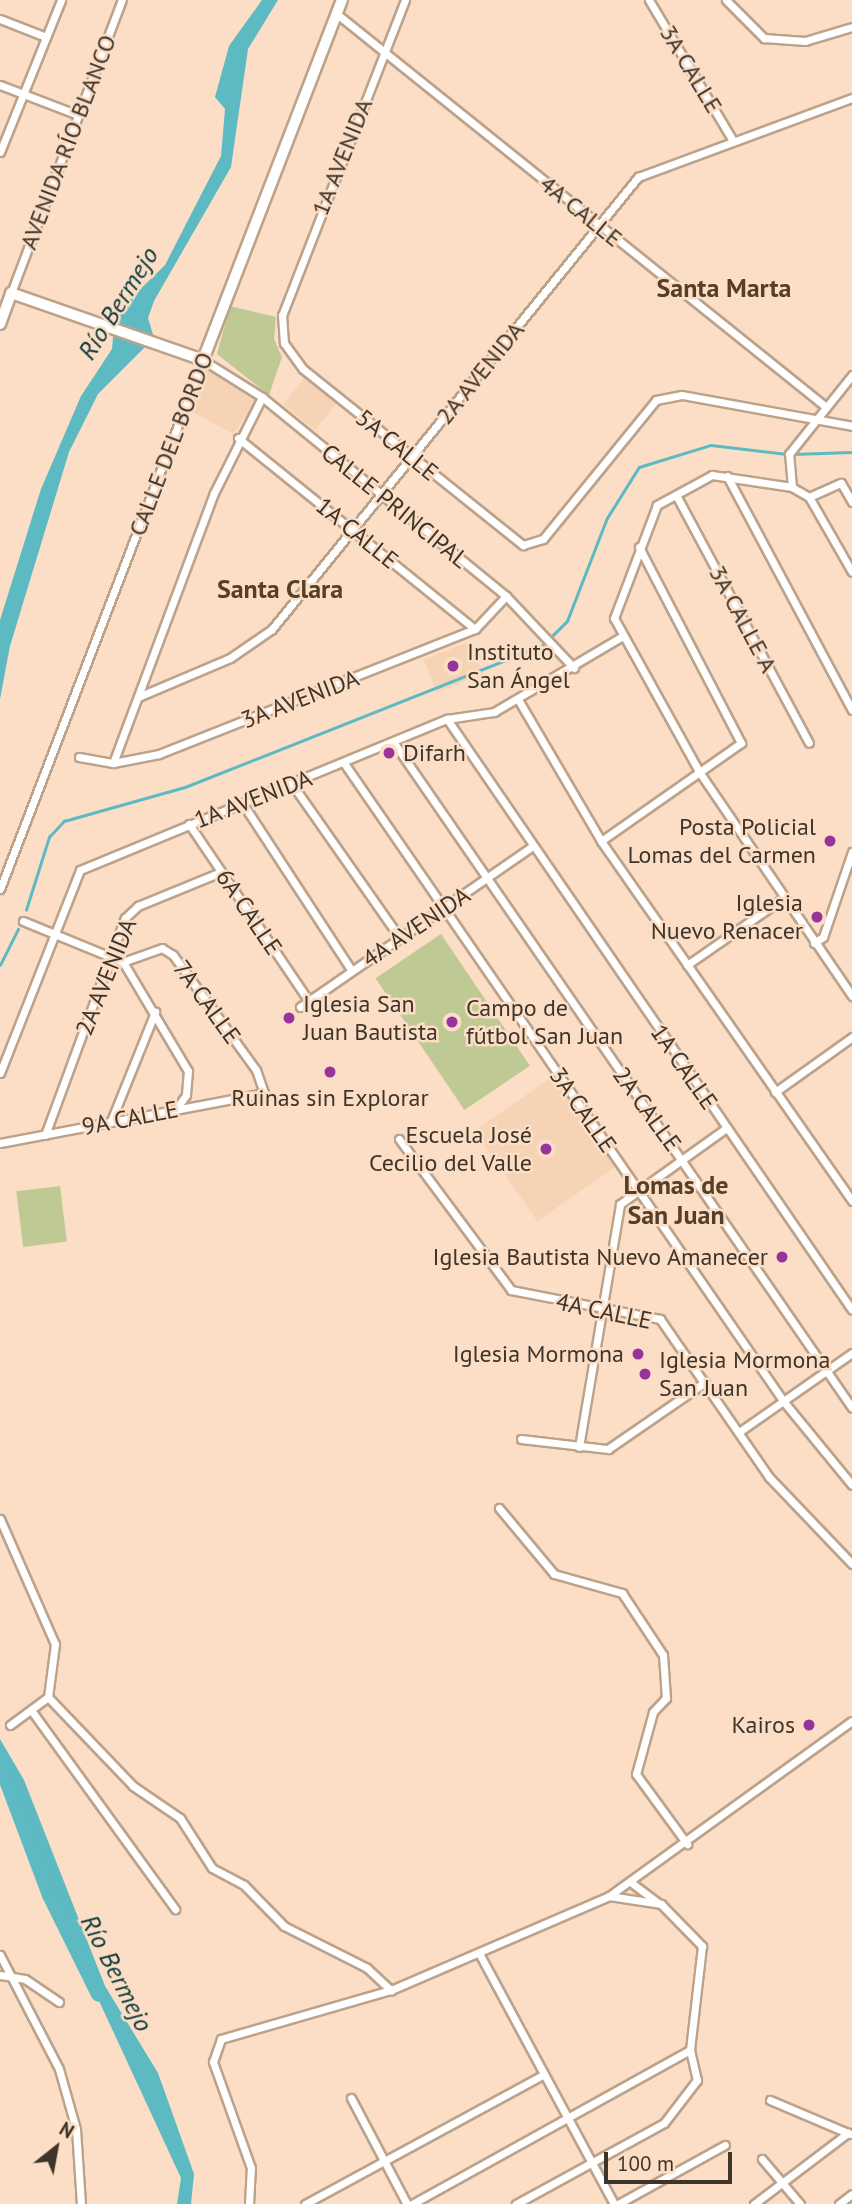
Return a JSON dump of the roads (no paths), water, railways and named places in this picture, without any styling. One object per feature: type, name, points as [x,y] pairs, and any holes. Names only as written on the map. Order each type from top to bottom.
[{"type":"street","points":[[0,152],[61,0]]},
{"type":"street","name":"AVENIDA RÍO BLANCO","points":[[0,324],[76,114],[122,0]]},
{"type":"street","name":"CALLE DEL BORDO","points":[[0,889],[342,0]]},
{"type":"street","name":"1A AVENIDA","points":[[282,315],[405,0]]},
{"type":"street","name":"3A CALLE","points":[[649,0],[732,139]]},
{"type":"street","points":[[726,0],[764,38],[805,41],[852,27]]},
{"type":"street","name":"4A CALLE","points":[[337,14],[826,407]]},
{"type":"street","points":[[0,19],[46,37]]},
{"type":"street","points":[[0,85],[76,114]]},
{"type":"street","name":"2A AVENIDA","points":[[138,697],[254,644],[354,530],[638,177],[732,139],[852,98]]},
{"type":"street","points":[[11,293],[172,354],[203,360]]},
{"type":"street","name":"5A CALLE","points":[[282,315],[293,360],[518,542],[543,539],[656,400],[682,395],[817,419]]},
{"type":"street","name":"CALLE PRINCIPAL","points":[[203,360],[262,397],[506,596],[546,634],[574,668]]},
{"type":"street","points":[[792,487],[789,454],[852,375]]},
{"type":"street","points":[[113,763],[238,438],[262,397]]},
{"type":"street","points":[[817,419],[852,426]]},
{"type":"street","name":"1A CALLE","points":[[238,438],[475,629]]},
{"type":"street","points":[[852,572],[809,496],[792,487],[712,475],[657,505],[614,618],[621,637],[700,773],[782,899],[852,996]]},
{"type":"street","points":[[727,476],[852,710]]},
{"type":"street","points":[[809,496],[841,483],[852,502]]},
{"type":"street","name":"3A CALLE A","points":[[676,495],[809,743]]},
{"type":"street","points":[[601,841],[741,743],[639,547]]},
{"type":"street","name":"3A AVENIDA","points":[[79,757],[113,763],[159,754],[475,629],[506,596]]},
{"type":"street","name":"1A AVENIDA","points":[[0,1073],[80,870],[447,719],[494,712],[519,701],[621,637]]},
{"type":"street","points":[[519,701],[601,841],[852,1201]]},
{"type":"street","name":"1A CALLE","points":[[447,719],[531,847],[852,1310]]},
{"type":"street","name":"2A CALLE","points":[[394,743],[852,1408]]},
{"type":"street","name":"3A CALLE","points":[[344,763],[784,1402],[852,1485]]},
{"type":"street","points":[[292,784],[400,938]]},
{"type":"street","points":[[243,804],[352,971]]},
{"type":"street","name":"6A CALLE","points":[[189,824],[309,1001]]},
{"type":"street","name":"4A AVENIDA","points":[[300,1007],[531,847]]},
{"type":"street","points":[[814,943],[823,937],[852,852]]},
{"type":"street","name":"2A AVENIDA","points":[[44,1135],[131,911],[221,872]]},
{"type":"street","points":[[687,965],[782,899]]},
{"type":"street","points":[[23,921],[114,953],[123,962],[188,1071],[186,1095],[177,1108]]},
{"type":"street","name":"7A CALLE","points":[[123,962],[162,948],[173,955],[256,1070],[266,1089],[261,1094]]},
{"type":"street","points":[[111,1121],[155,1012]]},
{"type":"street","points":[[775,1092],[852,1037]]},
{"type":"street","name":"9A CALLE","points":[[0,1143],[261,1094]]},
{"type":"street","points":[[579,1447],[620,1204],[637,1188],[726,1128]]},
{"type":"street","name":"4A CALLE","points":[[399,1139],[511,1290],[660,1319],[769,1477],[852,1564]]},
{"type":"street","points":[[739,1432],[852,1353]]},
{"type":"street","points":[[521,1439],[608,1449],[705,1382]]},
{"type":"street","points":[[499,1508],[554,1574],[622,1593],[663,1655],[666,1698],[653,1712],[636,1774],[687,1844]]},
{"type":"street","points":[[0,1519],[55,1644],[48,1697],[10,1725]]},
{"type":"street","points":[[48,1697],[133,1786],[180,1818],[212,1868],[244,1885],[284,1926],[367,1968],[391,1990]]},
{"type":"street","points":[[32,1710],[175,1909]]},
{"type":"street","points":[[248,2204],[251,2168],[213,2062],[215,2045],[391,1990],[480,1955],[633,1884],[852,1721]]},
{"type":"street","points":[[516,2204],[677,2114],[697,2080],[690,2050],[702,1946],[661,1904],[633,1884]]},
{"type":"street","points":[[609,1896],[661,1904]]},
{"type":"street","points":[[0,1955],[59,2069],[76,2129],[81,2204]]},
{"type":"street","points":[[480,1955],[616,2204],[725,2145]]},
{"type":"street","points":[[0,1975],[9,1974],[59,2002]]},
{"type":"street","points":[[351,2098],[409,2204],[690,2050]]},
{"type":"street","points":[[305,2204],[544,2074]]},
{"type":"street","points":[[770,2100],[850,2134]]},
{"type":"street","points":[[754,2204],[850,2134]]},
{"type":"street","points":[[762,2159],[800,2204]]},
{"type":"street","points":[[839,2204],[852,2194]]},
{"type":"water","points":[[262,0],[278,0],[248,49],[231,167],[154,301],[148,318],[154,338],[98,394],[69,452],[10,646],[0,699],[0,620],[41,489],[81,396],[112,349],[115,314],[165,265],[221,156],[225,109],[215,97],[229,46]]},
{"type":"water","points":[[0,1739],[24,1780],[105,1986],[158,2073],[194,2174],[191,2204],[177,2204],[181,2178],[50,1895],[19,1803],[0,1782]]},
{"type":"waterway","points":[[26,910],[49,837],[64,821],[185,787],[542,646],[567,621],[607,518],[639,467],[711,445],[786,454]]},
{"type":"waterway","points":[[793,454],[852,452]]},
{"type":"waterway","points":[[0,965],[18,929]]},
{"type":"waterway","name":"Río Bermejo","points":[[0,1762],[50,1895],[99,1994]]},
{"type":"place","name":"Instituto San Ángel","points":[[453,666]]},
{"type":"place","name":"Difarh","points":[[389,753]]},
{"type":"place","name":"Posta Policial Lomas del Carmen","points":[[830,841]]},
{"type":"place","name":"Iglesia Nuevo Renacer","points":[[817,917]]},
{"type":"place","name":"Iglesia San Juan Bautista","points":[[289,1018]]},
{"type":"place","name":"Campo de fútbol San Juan","points":[[452,1022]]},
{"type":"place","name":"Ruinas sin Explorar","points":[[330,1072]]},
{"type":"place","name":"Escuela José Cecilio del Valle","points":[[546,1149]]},
{"type":"place","name":"Iglesia Bautista Nuevo Amanecer","points":[[782,1257]]},
{"type":"place","name":"Iglesia Mormona","points":[[638,1354]]},
{"type":"place","name":"Iglesia Mormona San Juan","points":[[645,1374]]},
{"type":"place","name":"Kairos","points":[[809,1725]]},
{"type":"district","name":"Santa Marta","points":[[724,288]]},
{"type":"district","name":"Santa Clara","points":[[280,589]]},
{"type":"district","name":"Lomas de San Juan","points":[[676,1200]]}]
